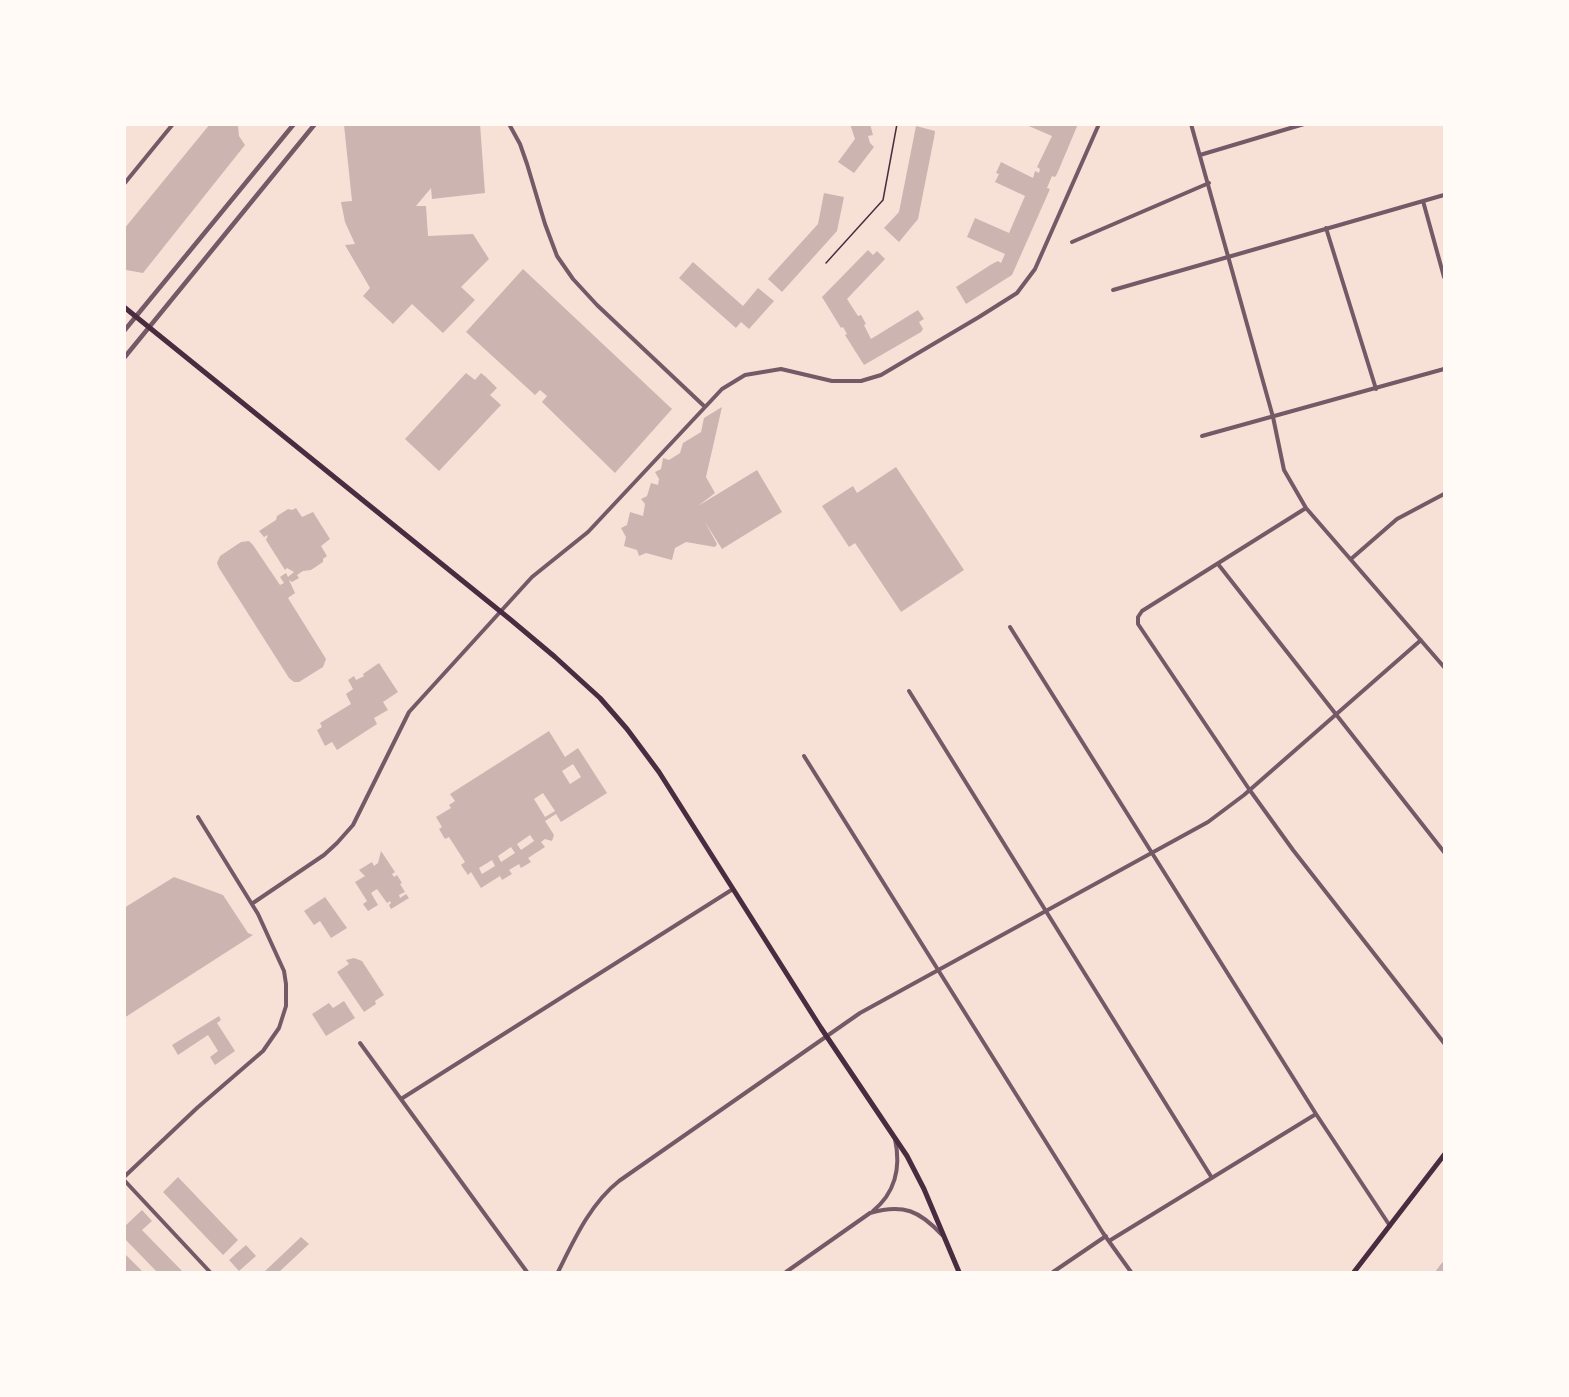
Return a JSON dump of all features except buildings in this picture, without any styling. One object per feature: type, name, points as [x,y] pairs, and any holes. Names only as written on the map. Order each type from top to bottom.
[{"type":"main road","points":[[124,307],[501,612],[584,683],[627,729],[659,772],[826,1036],[917,1174],[959,1272]]},
{"type":"main road","points":[[1354,1272],[1444,1155]]},
{"type":"street","points":[[124,184],[173,124]]},
{"type":"street","points":[[124,331],[294,124]]},
{"type":"street","points":[[124,358],[315,124]]},
{"type":"street","points":[[509,124],[520,144],[544,224],[557,256],[573,279],[597,305],[705,406]]},
{"type":"street","points":[[253,903],[324,855],[353,825],[409,712],[532,577],[588,532],[722,389],[745,375],[766,370],[781,369],[832,381],[861,381],[880,375],[1017,292],[1035,269],[1099,124]]},
{"type":"street","points":[[1191,124],[1273,417],[1284,470],[1306,508],[1444,667]]},
{"type":"street","points":[[1200,155],[1304,124]]},
{"type":"street","points":[[1072,243],[1209,183]]},
{"type":"street","points":[[1113,290],[1444,195]]},
{"type":"street","points":[[1423,201],[1444,277]]},
{"type":"street","points":[[1326,228],[1376,389]]},
{"type":"street","points":[[1202,436],[1444,369]]},
{"type":"street","points":[[1352,559],[1397,519],[1444,494]]},
{"type":"street","points":[[1306,508],[1142,611],[1137,620],[1140,628],[1249,789],[1293,850],[1444,1042]]},
{"type":"street","points":[[1218,564],[1444,852]]},
{"type":"street","points":[[1010,627],[1316,1114],[1390,1226]]},
{"type":"street","points":[[558,1272],[588,1217],[613,1185],[860,1013],[1208,822],[1421,640]]},
{"type":"street","points":[[909,691],[1212,1178]]},
{"type":"street","points":[[804,756],[1109,1241],[1131,1272]]},
{"type":"street","points":[[198,817],[253,903],[284,971],[287,999],[279,1028],[263,1051],[197,1108],[124,1178],[210,1272]]},
{"type":"street","points":[[400,1099],[734,889]]},
{"type":"street","points":[[360,1043],[527,1272]]},
{"type":"street","points":[[1109,1241],[1316,1114]]},
{"type":"street","points":[[786,1272],[882,1203],[895,1183],[898,1155],[895,1139]]},
{"type":"street","points":[[870,1213],[889,1209],[908,1210],[926,1218],[943,1235]]},
{"type":"street","points":[[1053,1272],[1106,1236]]},
{"type":"path","points":[[826,263],[884,200],[897,124]]}]
